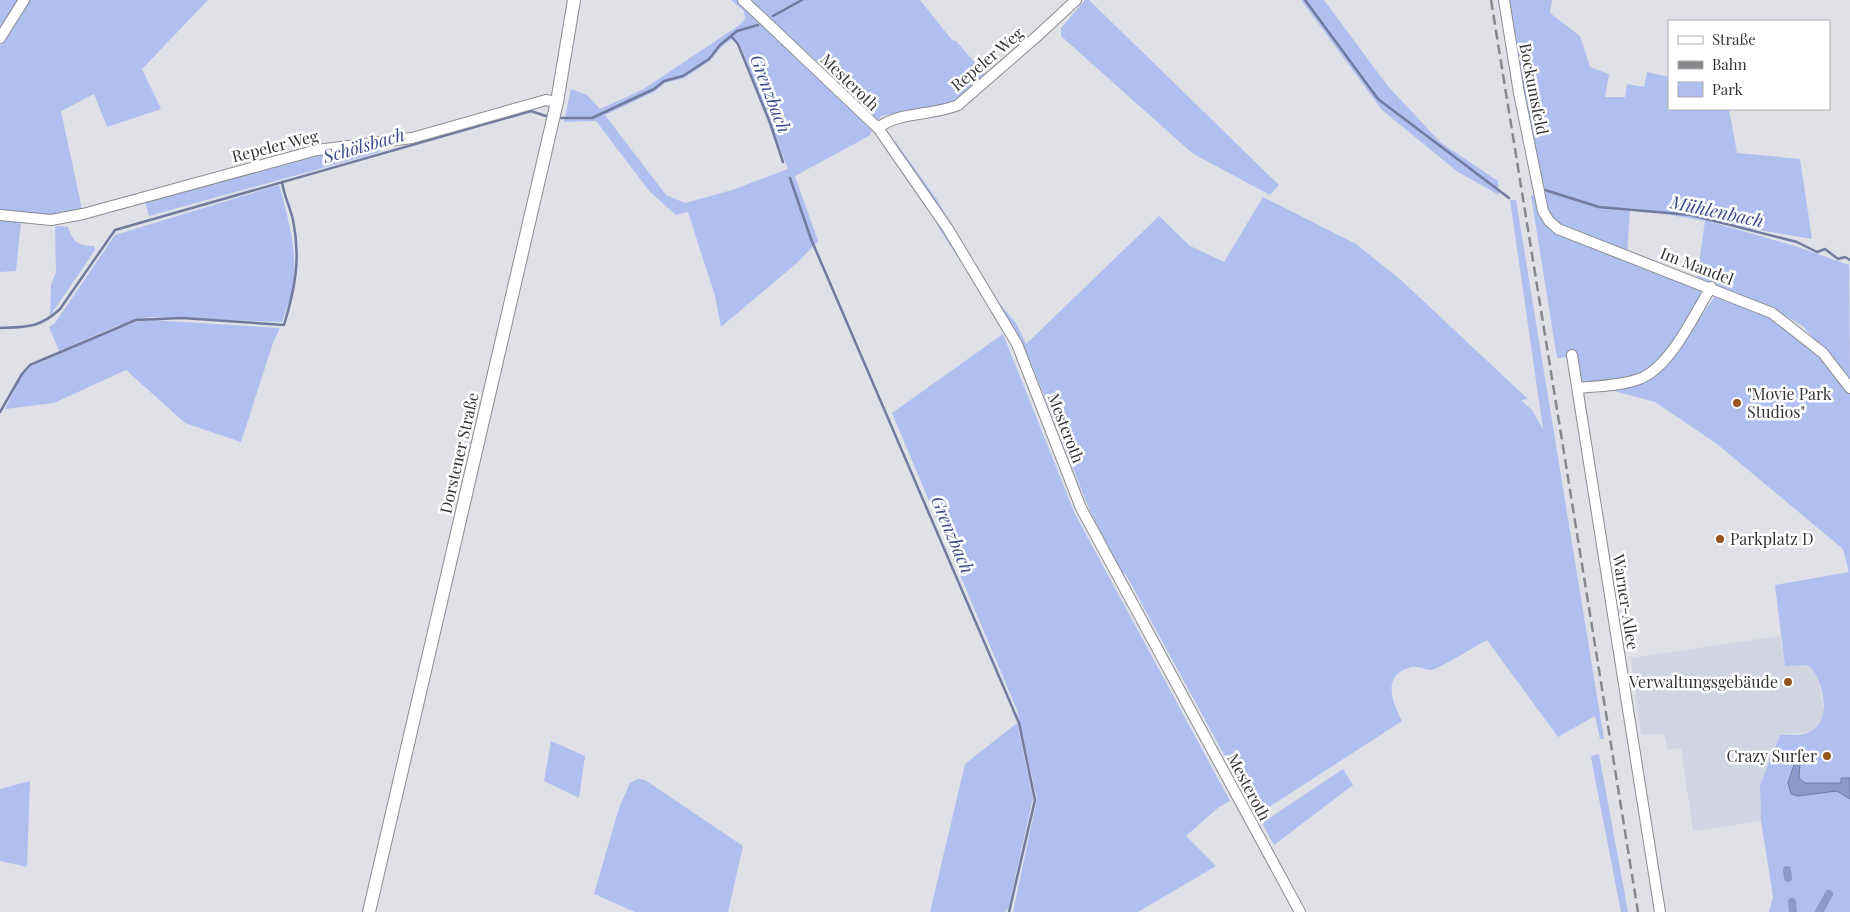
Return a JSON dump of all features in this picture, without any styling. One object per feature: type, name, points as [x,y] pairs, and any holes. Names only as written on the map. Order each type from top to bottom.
[{"type":"main road","name":"Dorstener Straße","points":[[369,912],[555,112],[574,0]]},
{"type":"street","points":[[0,38],[24,0]]},
{"type":"street","name":"Mesteroth","points":[[743,0],[878,128],[948,229],[1017,344],[1081,508],[1300,912]]},
{"type":"street","name":"Repeler Weg","points":[[878,128],[894,119],[943,111],[958,104],[1076,0]]},
{"type":"street","name":"Bockumsfeld","points":[[1504,0],[1519,93],[1538,182]]},
{"type":"street","name":"Repeler Weg","points":[[0,215],[51,220],[83,214],[317,150],[412,138],[546,100],[555,112]]},
{"type":"street","name":"Im Mandel","points":[[1538,182],[1543,212],[1549,221],[1558,228],[1711,287],[1772,313],[1823,353],[1850,388]]},
{"type":"street","points":[[1578,388],[1623,384],[1654,372],[1680,340],[1711,287]]},
{"type":"street","name":"Warner-Allee","points":[[1572,355],[1660,912]]},
{"type":"shaded area","points":[[1780,636],[1785,665],[1808,665],[1818,678],[1824,711],[1820,724],[1811,732],[1780,735],[1760,785],[1761,821],[1693,831],[1681,748],[1668,750],[1664,734],[1641,735],[1631,658]]},
{"type":"shaded area","points":[[1795,761],[1800,764],[1799,778],[1805,783],[1841,783],[1841,778],[1850,778],[1850,799],[1837,791],[1798,796],[1791,794],[1788,783]]},
{"type":"green space","points":[[22,0],[0,34],[0,1]]},
{"type":"green space","points":[[30,0],[208,0],[142,69],[161,109],[107,127],[94,94],[61,111],[83,214],[49,217],[0,211],[0,46]]},
{"type":"green space","points":[[731,0],[920,0],[952,40],[956,41],[986,75],[955,101],[942,106],[881,116],[869,136],[795,176],[818,241],[798,262],[721,327],[715,296],[688,212],[676,215],[650,192],[596,121],[564,122],[571,89],[587,95],[600,109],[642,90],[738,26],[745,19],[744,11]],"holes":[[[734,38],[740,44],[788,169],[732,190],[685,203],[666,195],[605,115],[654,92],[665,83],[684,78],[710,61],[721,47]]]},
{"type":"green space","points":[[1085,0],[1089,0],[1279,185],[1270,195],[1192,153],[1061,36],[1061,28]]},
{"type":"green space","points":[[1301,0],[1324,0],[1387,85],[1440,142],[1498,181],[1499,195],[1458,172],[1382,110]]},
{"type":"green space","points":[[1507,0],[1552,0],[1550,13],[1580,36],[1590,67],[1609,74],[1605,97],[1625,97],[1627,84],[1644,87],[1647,72],[1668,77],[1668,110],[1729,110],[1737,153],[1800,159],[1812,239],[1711,222],[1795,246],[1849,265],[1850,384],[1803,326],[1778,312],[1697,277],[1705,221],[1630,208],[1627,255],[1703,290],[1672,344],[1651,366],[1639,374],[1624,380],[1609,382],[1582,381],[1578,356],[1557,358],[1531,196],[1541,193]]},
{"type":"green space","points":[[895,141],[936,198],[999,303],[1016,323],[1026,344],[1159,216],[1190,246],[1224,262],[1263,197],[1356,244],[1402,281],[1528,399],[1521,400],[1532,410],[1543,429],[1510,200],[1516,200],[1604,739],[1600,739],[1595,716],[1558,737],[1487,640],[1435,669],[1429,670],[1412,667],[1402,671],[1396,676],[1392,690],[1395,706],[1402,721],[1257,815],[1126,575],[1119,569],[1090,511],[1032,365],[1015,331],[991,308],[942,233],[901,162],[886,148]]},
{"type":"green space","points":[[378,147],[380,152],[149,216],[145,201],[317,154]]},
{"type":"green space","points":[[279,185],[292,238],[295,267],[292,292],[282,322],[150,317],[115,327],[59,351],[49,327],[55,323],[115,235]]},
{"type":"green space","points":[[0,219],[21,222],[16,271],[0,272]]},
{"type":"green space","points":[[55,226],[68,227],[74,240],[80,244],[94,246],[95,250],[50,316],[51,285],[56,272]]},
{"type":"green space","points":[[1717,294],[1772,316],[1822,356],[1850,394],[1850,912],[1769,912],[1773,897],[1761,821],[1760,785],[1780,735],[1808,733],[1818,726],[1824,709],[1818,679],[1808,665],[1785,666],[1775,585],[1849,572],[1843,549],[1717,444],[1655,402],[1607,389],[1640,384],[1657,375]]},
{"type":"green space","points":[[151,320],[280,328],[273,343],[241,442],[185,423],[126,370],[54,403],[5,409],[22,375],[30,367],[136,322]]},
{"type":"green space","points":[[1003,334],[1075,514],[1230,801],[1219,807],[1186,836],[1216,866],[1138,912],[1013,912],[1037,799],[1017,710],[892,413]]},
{"type":"green space","points":[[1017,723],[1033,798],[1008,909],[1005,912],[930,912],[965,764]]},
{"type":"green space","points":[[551,741],[585,756],[579,798],[544,781]]},
{"type":"green space","points":[[1599,754],[1628,912],[1621,912],[1592,763],[1591,756]]},
{"type":"green space","points":[[1343,769],[1353,785],[1274,845],[1262,823]]},
{"type":"green space","points":[[638,779],[645,780],[743,846],[728,912],[635,912],[594,894],[619,808],[630,783]]},
{"type":"green space","points":[[30,781],[27,867],[0,861],[0,789]]},
{"type":"waterway","name":"Schölsbach","points":[[773,16],[802,0]]},
{"type":"waterway","name":"Mühlenbach","points":[[1305,0],[1378,99],[1509,198]]},
{"type":"waterway","name":"Schölsbach","points":[[557,118],[592,118],[654,89],[664,81],[683,76],[709,59],[720,45],[737,31],[758,25]]},
{"type":"waterway","name":"Grenzbach","points":[[731,36],[738,44],[770,123],[783,162]]},
{"type":"waterway","name":"Schölsbach","points":[[0,328],[32,325],[46,320],[53,315],[60,309],[115,230],[531,111],[549,117]]},
{"type":"waterway","name":"Grenzbach","points":[[790,178],[811,239],[1019,723],[1035,800],[1009,912]]},
{"type":"waterway","points":[[0,412],[22,374],[30,365],[136,320],[182,318],[284,325],[294,286],[297,247],[293,220],[282,182]]},
{"type":"waterway","name":"Mühlenbach","points":[[1545,190],[1599,207],[1691,215],[1797,242],[1817,252],[1825,249],[1838,259],[1845,257],[1850,260]]},
{"type":"waterway","points":[[1787,870],[1788,878]]},
{"type":"waterway","points":[[1819,912],[1829,894]]},
{"type":"waterway","points":[[1792,902],[1793,912]]},
{"type":"railway","points":[[1491,0],[1638,912]]},
{"type":"place","name":"\"Movie Park Studios\"","points":[[1737,403]]},
{"type":"place","name":"Parkplatz D","points":[[1720,539]]},
{"type":"place","name":"Verwaltungsgebäude","points":[[1788,682]]},
{"type":"place","name":"Crazy Surfer","points":[[1827,756]]}]
